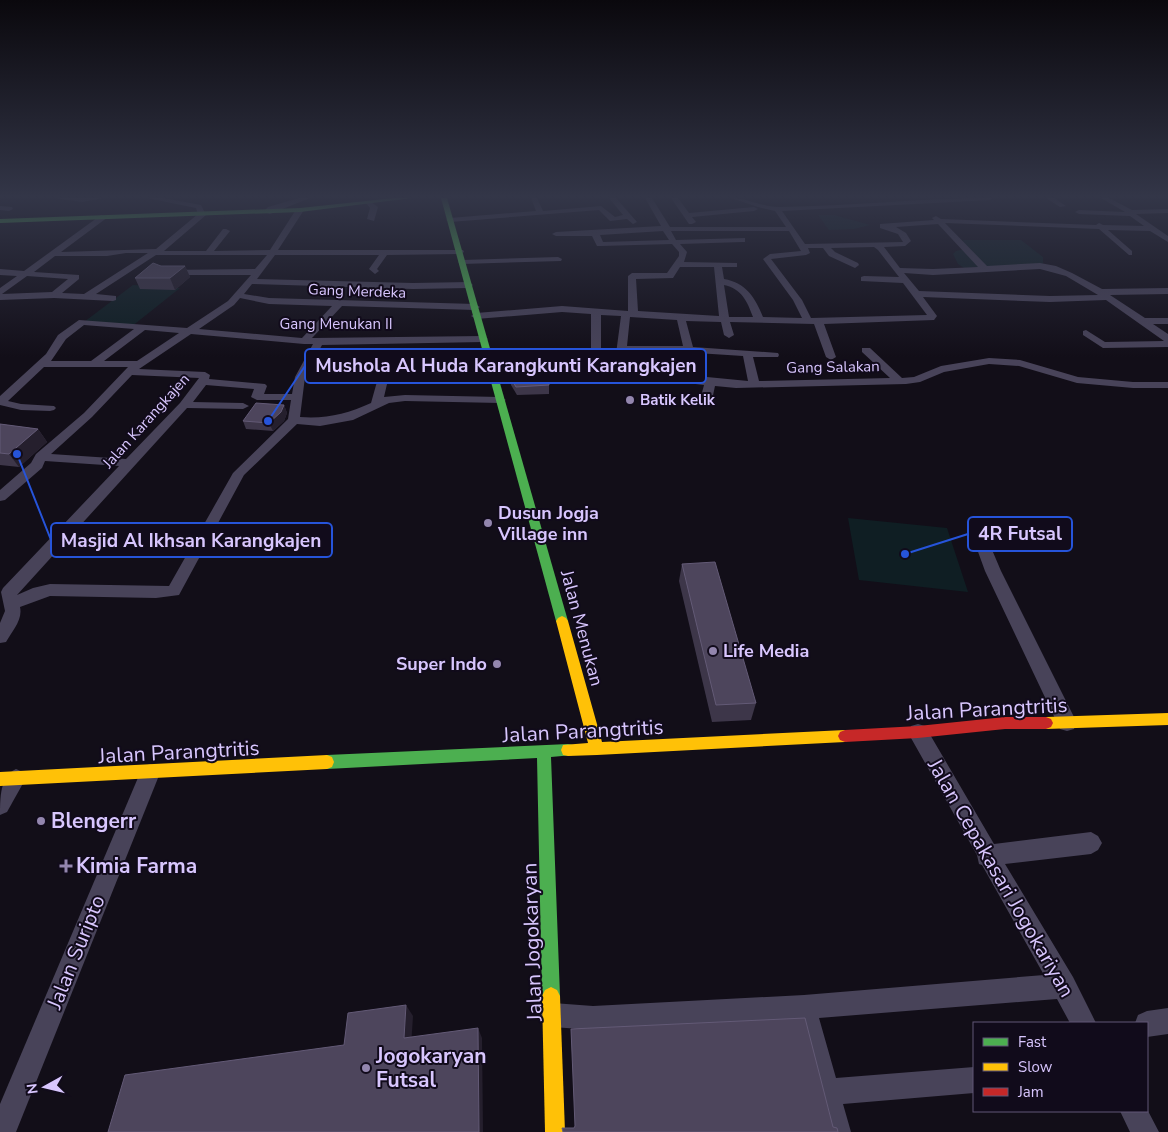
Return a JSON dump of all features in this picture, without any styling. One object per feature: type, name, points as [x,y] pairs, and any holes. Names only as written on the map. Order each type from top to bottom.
[{"type":"main road","name":"Jalan Menukan","points":[[459,251],[597,749]]},
{"type":"main road","name":"Jalan Parangtritis","points":[[8,779],[918,732],[1005,723],[1067,723],[1168,719]]},
{"type":"main road","name":"Jalan Jogokaryan","points":[[544,752],[556,1132]]},
{"type":"street","points":[[0,292],[57,251]]},
{"type":"street","points":[[53,254],[107,254],[126,251],[208,253],[385,252],[461,257],[558,259]]},
{"type":"street","points":[[619,372],[630,315],[632,276],[670,276],[684,254],[681,251]]},
{"type":"street","points":[[804,251],[805,254],[770,256],[766,259],[813,321],[831,357]]},
{"type":"street","points":[[830,251],[832,254],[854,265]]},
{"type":"street","points":[[883,251],[916,294],[1050,299],[1168,290]]},
{"type":"street","points":[[967,251],[985,269]]},
{"type":"street","points":[[87,296],[157,252]]},
{"type":"street","points":[[375,271],[373,269],[385,252]]},
{"type":"street","points":[[0,497],[37,465],[40,458],[88,415],[135,368],[230,303],[273,253]]},
{"type":"street","points":[[678,264],[734,266]]},
{"type":"street","points":[[718,265],[724,318],[728,335]]},
{"type":"street","points":[[898,270],[933,272],[1050,266],[1103,295],[1168,339]]},
{"type":"street","points":[[0,272],[76,277],[54,295]]},
{"type":"street","points":[[166,272],[258,272]]},
{"type":"street","points":[[864,279],[905,280]]},
{"type":"street","points":[[719,280],[732,283],[748,293],[759,319]]},
{"type":"street","points":[[250,281],[413,286],[469,285]]},
{"type":"street","name":"Gang Merdeka","points":[[238,295],[268,301],[476,311],[562,309],[681,318],[813,321],[933,318],[916,294]]},
{"type":"street","points":[[0,297],[54,295],[113,298]]},
{"type":"street","points":[[304,341],[339,304]]},
{"type":"street","points":[[596,312],[596,356]]},
{"type":"street","points":[[681,318],[689,349]]},
{"type":"street","points":[[1143,321],[1168,321]]},
{"type":"street","name":"Gang Menukan II","points":[[40,364],[53,352],[62,337],[82,322],[319,342],[483,339]]},
{"type":"street","points":[[93,364],[142,328]]},
{"type":"street","points":[[1086,333],[1106,346],[1168,344]]},
{"type":"street","points":[[7,597],[50,590],[156,592],[174,590],[239,473],[295,414],[300,377],[319,342]]},
{"type":"street","points":[[622,349],[689,349],[774,355]]},
{"type":"street","points":[[866,350],[899,381]]},
{"type":"street","points":[[747,353],[754,384]]},
{"type":"street","name":"Gang Salakan","points":[[494,372],[619,372],[710,382],[754,384],[899,381],[913,380],[941,369],[989,361],[1020,363],[1077,380],[1134,385],[1168,385]]},
{"type":"street","points":[[0,402],[40,364],[93,364],[135,368]]},
{"type":"street","name":"Jalan Karangkajen","points":[[0,637],[12,618],[7,597],[204,382],[204,374],[135,368]]},
{"type":"street","points":[[376,405],[385,372]]},
{"type":"street","points":[[204,382],[261,386],[257,397],[297,397]]},
{"type":"street","points":[[706,400],[710,382]]},
{"type":"street","points":[[295,414],[320,422],[354,416],[386,400],[405,398],[500,400]]},
{"type":"street","points":[[0,402],[50,408]]},
{"type":"street","points":[[184,404],[243,406]]},
{"type":"street","points":[[40,458],[130,463]]},
{"type":"street","points":[[980,538],[993,571],[1067,723]]},
{"type":"street","name":"Jalan Cepakasari Jogokariyan","points":[[918,732],[987,856],[1083,1022]]},
{"type":"street","name":"Jalan Suripto","points":[[2,1132],[150,772]]},
{"type":"street","points":[[0,805],[8,779]]},
{"type":"street","points":[[987,856],[1091,843]]},
{"type":"street","points":[[553,1015],[593,1018],[804,1007],[1064,986]]},
{"type":"street","points":[[804,1007],[837,1132]]},
{"type":"street","points":[[1148,1024],[1168,1021]]},
{"type":"street","points":[[826,1092],[973,1080]]},
{"type":"street","points":[[1134,1112],[1145,1132]]},
{"type":"shaded area","points":[[956,251],[1035,251],[1043,257],[1043,263],[1039,265],[964,268],[958,264],[953,254]]},
{"type":"shaded area","points":[[133,285],[180,288],[131,327],[84,322]]},
{"type":"shaded area","points":[[848,518],[947,528],[968,592],[859,580]]},
{"type":"building","points":[[153,263],[161,266],[185,266],[170,278],[135,278]]},
{"type":"building","points":[[547,369],[549,385],[516,387],[510,376]]},
{"type":"building","points":[[256,403],[284,405],[281,412],[269,423],[243,421]]},
{"type":"building","points":[[0,424],[38,429],[9,454],[0,453]]},
{"type":"building","name":"Life Media","points":[[715,562],[756,703],[716,705],[682,564]]},
{"type":"building","name":"Jogokaryan Futsal","points":[[406,1005],[404,1038],[478,1028],[479,1132],[108,1132],[125,1075],[344,1045],[348,1013]]},
{"type":"building","points":[[805,1018],[833,1127],[837,1128],[838,1132],[563,1132],[562,1128],[574,1128],[575,1126],[571,1029]]},
{"type":"traffic: fast","points":[[459,251],[562,621]]},
{"type":"traffic: fast","points":[[327,762],[568,750]]},
{"type":"traffic: fast","points":[[544,752],[551,996]]},
{"type":"traffic: slow","points":[[562,621],[597,749]]},
{"type":"traffic: slow","points":[[1046,723],[1168,719]]},
{"type":"traffic: slow","points":[[568,750],[845,736]]},
{"type":"traffic: slow","points":[[0,779],[327,762]]},
{"type":"traffic: slow","points":[[551,996],[555,1132]]},
{"type":"traffic: jam","points":[[845,736],[918,732],[1005,723],[1046,723]]},
{"type":"place","name":"Batik Kelik","points":[[630,400]]},
{"type":"place","name":"Mushola Al Huda Karangkunti Karangkajen","points":[[268,421]]},
{"type":"place","name":"Masjid Al Ikhsan Karangkajen","points":[[17,454]]},
{"type":"place","name":"Dusun Jogja Village inn","points":[[488,523]]},
{"type":"place","name":"4R Futsal","points":[[905,554]]},
{"type":"place","name":"Life Media","points":[[713,651]]},
{"type":"place","name":"Super Indo","points":[[497,664]]},
{"type":"place","name":"Blengerr","points":[[41,821]]},
{"type":"place","name":"Kimia Farma","points":[[66,866]]},
{"type":"place","name":"Jogokaryan Futsal","points":[[366,1068]]}]
